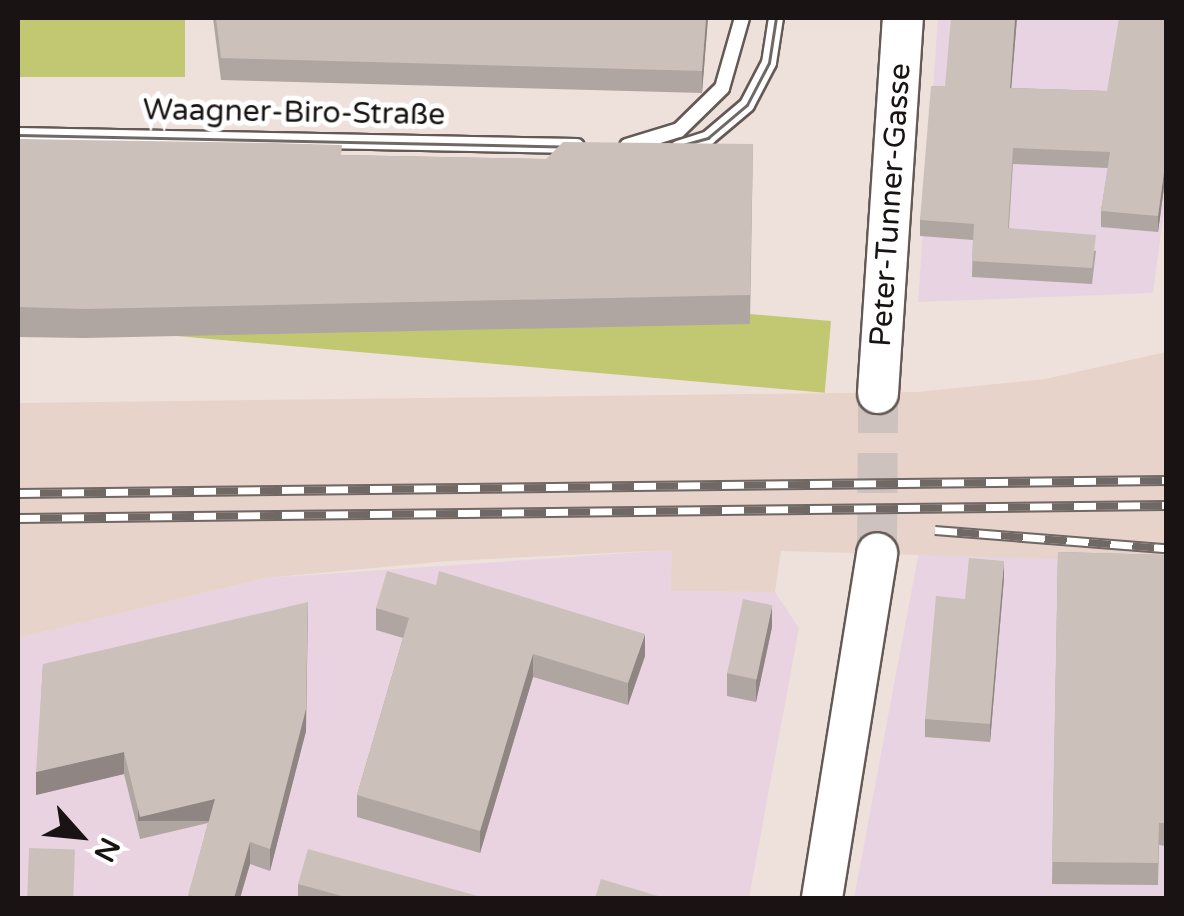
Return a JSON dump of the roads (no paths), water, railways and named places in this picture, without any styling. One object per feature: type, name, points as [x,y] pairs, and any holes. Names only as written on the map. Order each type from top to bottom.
[{"type":"main road","name":"Peter-Tunner-Gasse","points":[[878,393],[903,18]]},
{"type":"main road","points":[[822,898],[876,553]]},
{"type":"lane","points":[[605,148],[700,113],[736,64],[742,18]]},
{"type":"lane","name":"Waagner-Biro-Straße","points":[[18,135],[682,147],[732,122],[760,84],[776,18]]},
{"type":"tunnel","points":[[877,553],[878,393]]},
{"type":"tram line","points":[[665,150],[708,138],[747,105],[769,63],[776,18]]},
{"type":"tram line","points":[[18,135],[585,147]]},
{"type":"railway","points":[[18,493],[1166,480]]},
{"type":"railway","points":[[18,518],[1166,505]]},
{"type":"railway","points":[[935,530],[1166,548]]}]
